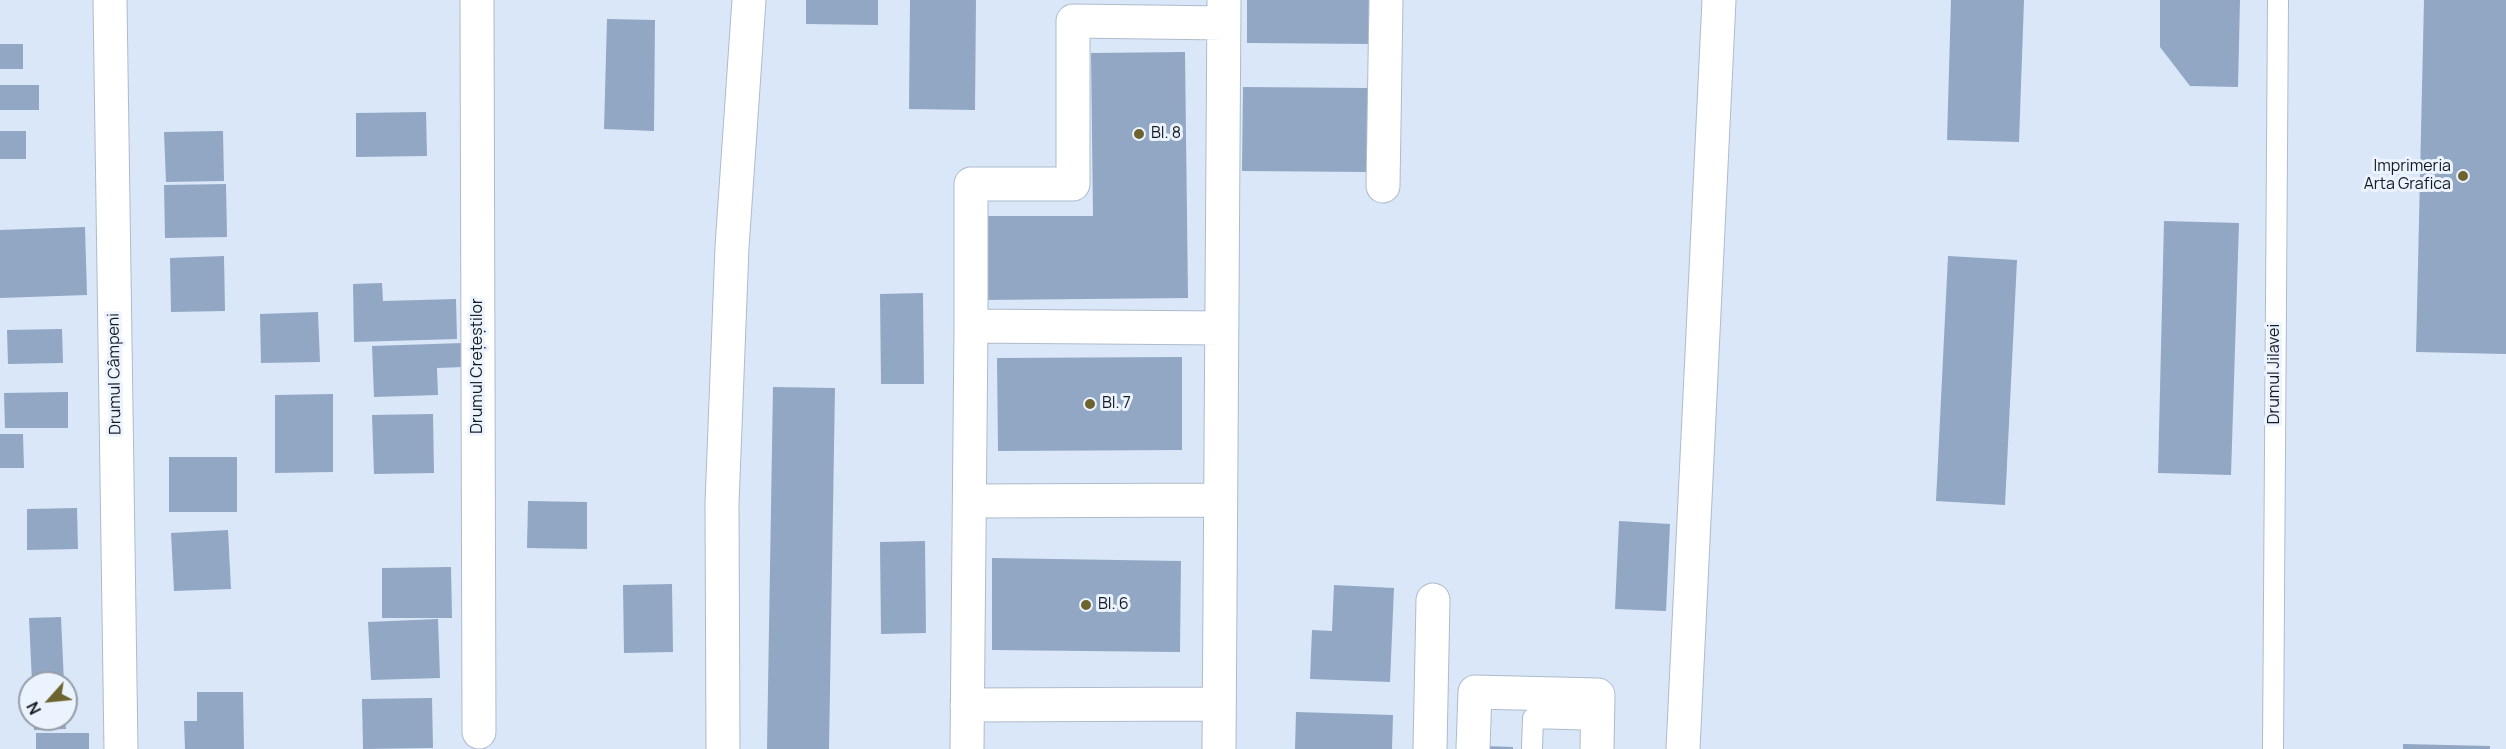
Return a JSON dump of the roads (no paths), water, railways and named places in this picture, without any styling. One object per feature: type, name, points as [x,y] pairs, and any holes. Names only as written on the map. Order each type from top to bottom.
[{"type":"street","name":"Drumul Câmpeni","points":[[110,0],[121,749]]},
{"type":"street","name":"Drumul Crețeștilor","points":[[477,0],[479,732]]},
{"type":"street","points":[[723,749],[722,504],[732,247],[750,0]]},
{"type":"street","points":[[1383,186],[1386,0]]},
{"type":"street","points":[[1683,749],[1719,0]]},
{"type":"street","points":[[967,749],[971,184],[1072,184],[1074,21],[1224,12],[1219,749]]},
{"type":"street","points":[[971,326],[1222,328]]},
{"type":"street","points":[[970,501],[1220,500]]},
{"type":"street","points":[[1430,749],[1433,600]]},
{"type":"street","points":[[1473,749],[1475,692],[1598,695],[1597,734]]},
{"type":"street","points":[[967,705],[1219,704]]},
{"type":"lane","name":"Drumul Jilavei","points":[[2273,749],[2278,0]]},
{"type":"lane","points":[[1532,748],[1533,718],[1597,734]]},
{"type":"place","name":"Bl. 8","points":[[1139,134]]},
{"type":"place","name":"Imprimeria Arta Grafica","points":[[2463,176]]},
{"type":"place","name":"Bl. 7","points":[[1090,404]]},
{"type":"place","name":"Bl. 6","points":[[1086,605]]}]
